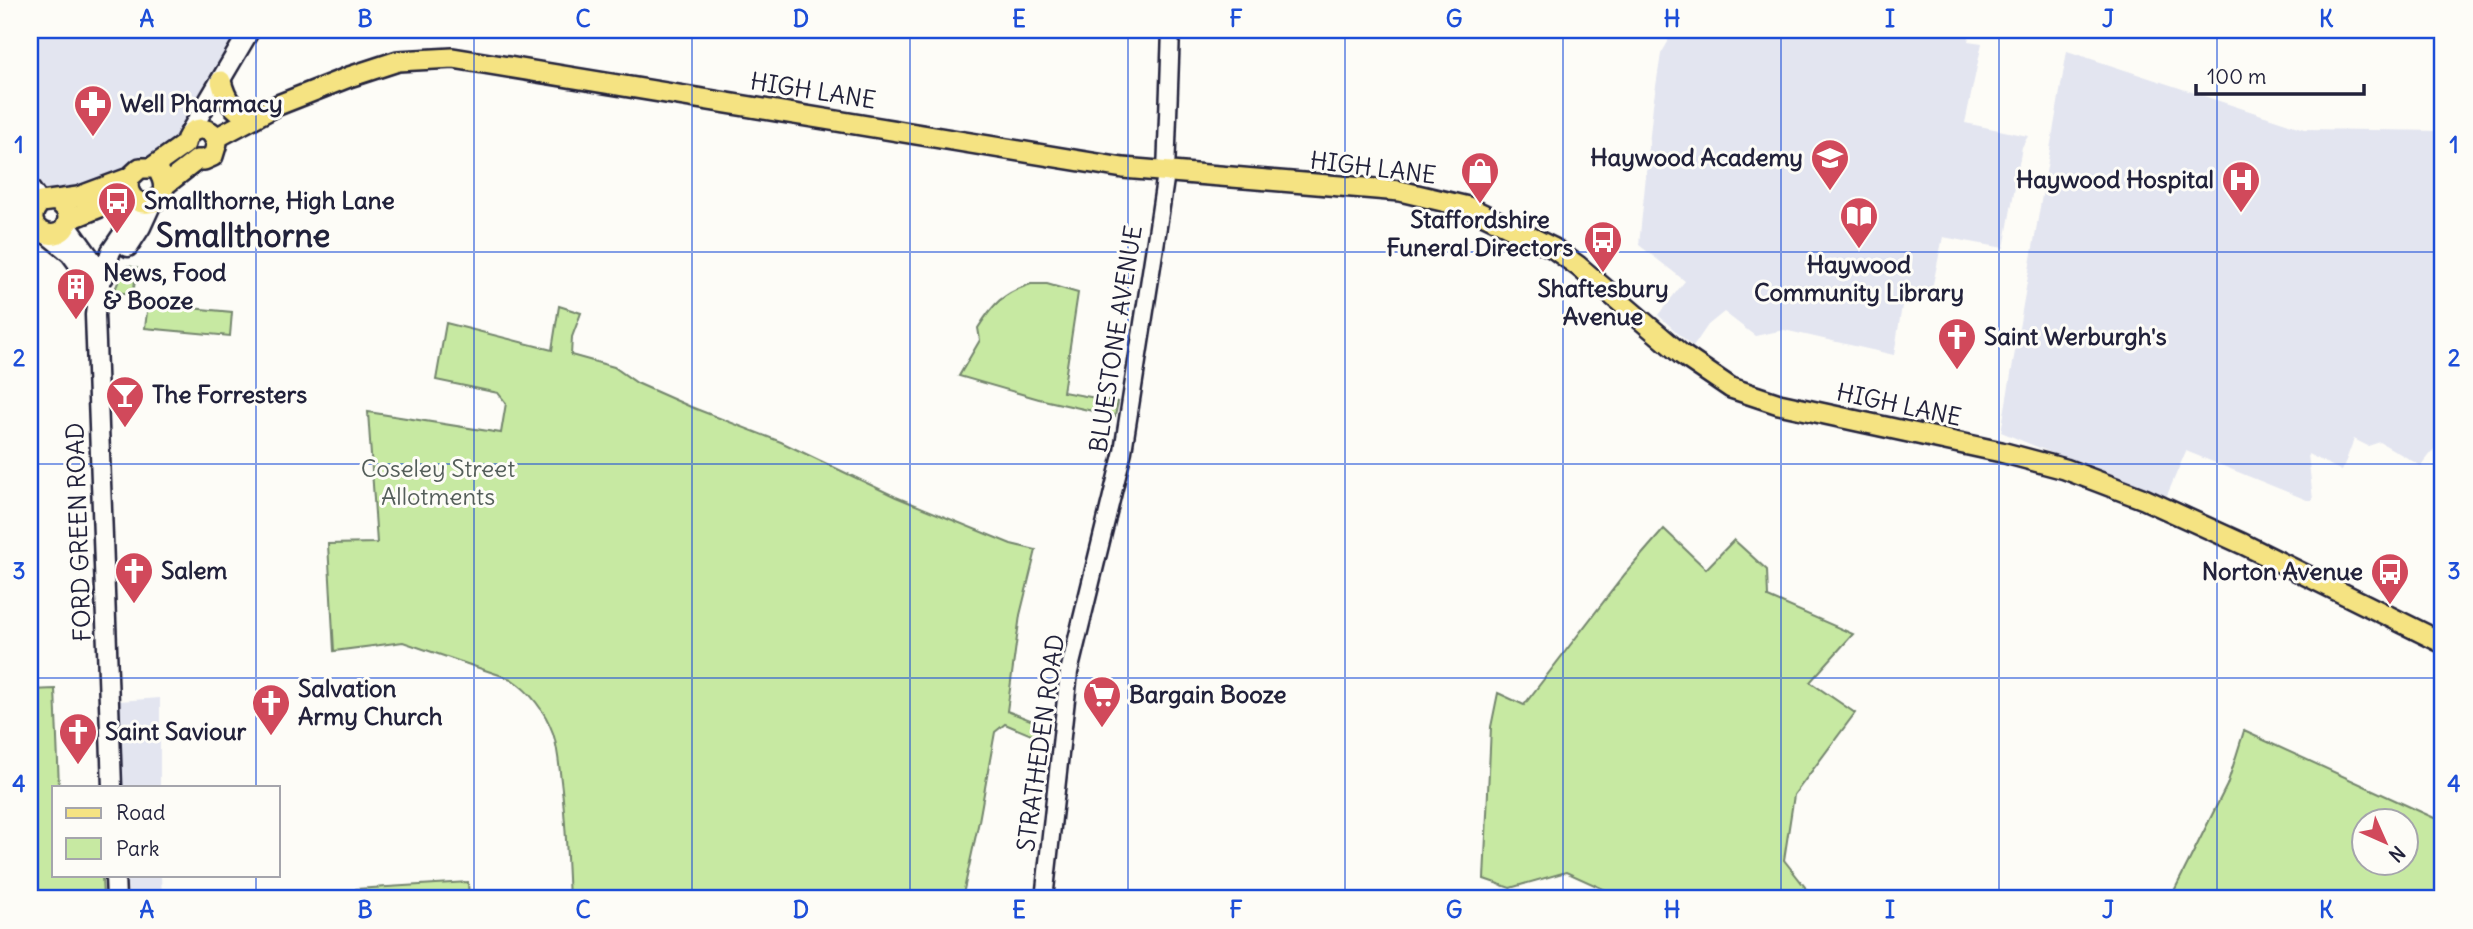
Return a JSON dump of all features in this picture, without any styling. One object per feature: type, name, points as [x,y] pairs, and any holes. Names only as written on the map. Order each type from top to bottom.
[{"type":"main road","points":[[101,284],[134,238],[140,168],[151,168],[190,146],[201,111],[220,84],[250,30]]},
{"type":"main road","name":"HIGH LANE","points":[[213,135],[278,105],[398,61],[453,58],[673,96],[740,104],[985,146],[1166,173],[1400,191],[1468,207],[1553,248],[1681,354],[1731,387],[1779,404],[2012,454],[2065,469],[2144,499],[2218,533],[2443,643]]},
{"type":"main road","points":[[220,84],[229,103],[250,119]]},
{"type":"main road","points":[[190,146],[204,160],[213,156],[216,151],[211,120],[220,84]]},
{"type":"main road","points":[[38,214],[115,181],[137,194],[161,196],[164,185],[198,129],[213,135]]},
{"type":"main road","points":[[151,168],[162,176],[164,185]]},
{"type":"main road","points":[[67,222],[137,194]]},
{"type":"main road","points":[[38,214],[66,209],[67,222],[101,284]]},
{"type":"main road","points":[[38,214],[70,253],[101,284]]},
{"type":"main road","name":"FORD GREEN ROAD","points":[[101,284],[95,335],[112,786]]},
{"type":"main road","points":[[115,876],[116,899]]},
{"type":"street","name":"BLUESTONE AVENUE","points":[[1108,512],[1123,451],[1166,173],[1171,30]]},
{"type":"street","name":"STRATHEDEN ROAD","points":[[1044,899],[1069,672],[1108,512]]},
{"type":"shaded area","points":[[30,30],[240,30],[209,93],[190,124],[164,151],[136,167],[66,197],[45,192],[30,171]]},
{"type":"shaded area","name":"Haywood Academy","points":[[1669,30],[1971,30],[1968,41],[1982,43],[1965,123],[2028,136],[2022,147],[2004,248],[1943,237],[1930,298],[1904,294],[1894,355],[1784,330],[1755,336],[1724,312],[1708,325],[1693,347],[1658,315],[1685,281],[1639,245],[1653,105],[1661,54],[1668,42]]},
{"type":"shaded area","name":"Haywood Hospital","points":[[2067,51],[2304,129],[2443,131],[2443,297],[2438,374],[2443,378],[2443,438],[2421,466],[2380,442],[2368,446],[2354,439],[2342,471],[2308,454],[2313,500],[2307,500],[2186,451],[2165,500],[2001,432]]},
{"type":"shaded area","points":[[160,698],[160,786],[120,786],[119,701]]},
{"type":"shaded area","points":[[122,876],[161,876],[162,899],[122,899]]},
{"type":"green space","points":[[128,266],[137,268],[133,294],[114,292],[119,280]]},
{"type":"green space","points":[[1031,284],[1047,284],[1078,293],[1063,392],[1118,402],[1115,416],[1039,399],[959,376],[980,340],[978,328],[989,312],[1013,291]]},
{"type":"green space","points":[[148,304],[232,312],[230,336],[145,328]]},
{"type":"green space","name":"Coseley Street Allotments","points":[[559,306],[581,313],[572,337],[571,355],[614,367],[637,383],[781,442],[896,497],[1011,544],[1036,550],[1020,615],[1007,711],[1041,724],[1036,737],[1005,724],[995,732],[962,899],[569,899],[564,810],[556,745],[546,717],[531,696],[511,679],[403,642],[334,651],[328,544],[377,543],[368,412],[501,433],[506,403],[498,393],[436,380],[446,323],[552,350]]},
{"type":"green space","points":[[1664,529],[1706,569],[1734,540],[1767,570],[1768,597],[1853,634],[1810,682],[1855,713],[1794,795],[1784,860],[1809,892],[1819,899],[1618,899],[1619,896],[1566,872],[1510,888],[1484,879],[1491,727],[1498,693],[1524,705],[1625,574]]},
{"type":"green space","points":[[55,689],[59,786],[52,786],[52,876],[102,876],[103,899],[30,899],[30,690]]},
{"type":"green space","points":[[2244,731],[2408,806],[2350,806],[2350,876],[2420,876],[2420,811],[2443,822],[2443,899],[2170,899],[2227,785]]},
{"type":"green space","points":[[468,882],[469,899],[356,899],[356,889]]},
{"type":"place","name":"Well Pharmacy","points":[[93,138]]},
{"type":"place","name":"Haywood Academy","points":[[1830,192]]},
{"type":"place","name":"Staffordshire Funeral Directors","points":[[1480,205]]},
{"type":"place","name":"Haywood Hospital","points":[[2241,214]]},
{"type":"place","name":"Smallthorne, High Lane","points":[[117,235]]},
{"type":"place","name":"Haywood Community Library","points":[[1859,250]]},
{"type":"place","name":"Shaftesbury Avenue","points":[[1603,274]]},
{"type":"place","name":"News, Food & Booze","points":[[76,321]]},
{"type":"place","name":"Saint Werburgh's","points":[[1957,371]]},
{"type":"place","name":"The Forresters","points":[[125,429]]},
{"type":"place","name":"Salem","points":[[134,605]]},
{"type":"place","name":"Norton Avenue","points":[[2390,606]]},
{"type":"place","name":"Bargain Booze","points":[[1102,729]]},
{"type":"place","name":"Salvation Army Church","points":[[271,737]]},
{"type":"place","name":"Saint Saviour","points":[[78,766]]},
{"type":"district","name":"Smallthorne","points":[[243,236]]}]
